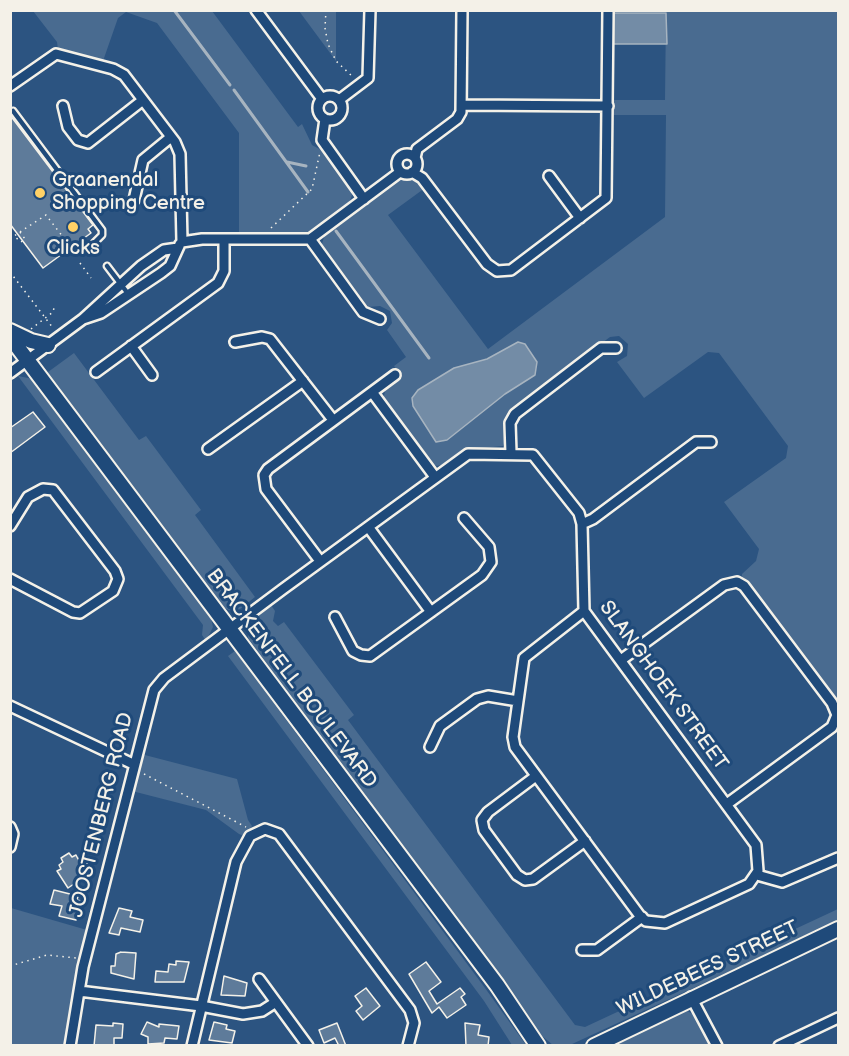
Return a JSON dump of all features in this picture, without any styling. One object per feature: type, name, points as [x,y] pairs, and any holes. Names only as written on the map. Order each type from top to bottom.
[{"type":"street","points":[[256,10],[322,99]]},
{"type":"street","points":[[339,100],[361,84],[369,74],[370,10]]},
{"type":"street","points":[[412,172],[417,164],[415,158],[417,149],[457,119],[462,105],[462,10]]},
{"type":"street","points":[[10,373],[84,319],[157,254],[191,239],[310,239],[400,172],[412,172],[422,178],[488,264],[497,272],[511,270],[606,198],[608,194],[608,10]]},
{"type":"street","points":[[10,86],[49,57],[60,54],[117,70],[127,79],[171,137],[181,159],[180,245],[170,266],[101,313],[84,319]]},
{"type":"street","points":[[329,96],[339,100],[342,108],[340,116],[333,120],[325,119],[318,110],[322,99],[329,96]]},
{"type":"street","points":[[63,106],[68,127],[78,140],[88,143],[143,100]]},
{"type":"street","points":[[462,105],[608,106]]},
{"type":"street","points":[[325,119],[322,140],[364,199]]},
{"type":"street","points":[[134,200],[143,160],[171,137]]},
{"type":"street","points":[[400,172],[397,166],[399,157],[409,154],[415,158]]},
{"type":"street","points":[[549,176],[580,218]]},
{"type":"street","points":[[96,372],[218,283],[224,271],[224,239]]},
{"type":"street","points":[[310,239],[363,312],[380,319]]},
{"type":"street","points":[[14,335],[54,340]]},
{"type":"street","name":"BRACKENFELL BOULEVARD","points":[[14,335],[28,360],[486,970],[538,1046]]},
{"type":"street","points":[[235,342],[262,337],[270,339],[333,420]]},
{"type":"street","points":[[131,346],[152,375]]},
{"type":"street","points":[[511,453],[510,423],[515,414],[601,348],[616,348]]},
{"type":"street","points":[[320,561],[266,489],[263,479],[268,469],[395,375]]},
{"type":"street","points":[[208,449],[303,381]]},
{"type":"street","points":[[372,392],[435,477]]},
{"type":"street","points":[[582,524],[593,519],[696,442],[711,442]]},
{"type":"street","name":"SLANGHOEK STREET","points":[[283,589],[468,454],[530,454],[537,458],[577,510],[582,524],[584,611],[757,847],[757,874]]},
{"type":"street","points":[[10,526],[28,497],[43,489],[53,490],[115,571],[118,579],[114,591],[80,613],[73,612],[10,579]]},
{"type":"street","points":[[334,617],[353,651],[365,656],[375,654],[483,575],[489,566],[488,545],[464,518]]},
{"type":"street","points":[[369,528],[431,612]]},
{"type":"street","points":[[621,660],[724,585],[737,582],[744,586],[832,704],[837,716],[832,727],[727,804]]},
{"type":"street","name":"JOOSTENBERG ROAD","points":[[70,1046],[85,960],[132,766],[154,690],[164,678],[283,589]]},
{"type":"street","points":[[584,611],[526,655],[513,743],[642,917],[652,923],[665,923],[746,886],[757,874],[782,882],[838,858]]},
{"type":"street","points":[[430,747],[440,726],[477,699],[488,696],[518,700]]},
{"type":"street","points":[[10,706],[132,766]]},
{"type":"street","points":[[536,776],[488,812],[483,820],[484,830],[517,875],[525,880],[533,879],[585,841]]},
{"type":"street","points":[[10,827],[13,834],[10,847]]},
{"type":"street","points":[[192,1046],[235,866],[252,834],[266,829],[279,834],[410,1010],[414,1023],[408,1046]]},
{"type":"street","points":[[582,950],[597,950],[642,917]]},
{"type":"street","name":"WILDEBEES STREET","points":[[594,1046],[691,997],[838,929]]},
{"type":"street","points":[[259,979],[308,1046]]},
{"type":"street","points":[[79,991],[201,1006],[243,1014],[262,1011],[276,1002]]},
{"type":"street","points":[[691,997],[717,1046]]},
{"type":"street","points":[[779,1046],[838,1018]]},
{"type":"lane","points":[[13,111],[102,230],[102,235],[92,245]]},
{"type":"lane","points":[[107,266],[129,295]]},
{"type":"path","points":[[326,10],[325,33],[334,58],[361,84]]},
{"type":"path","points":[[259,239],[312,189],[322,140]]},
{"type":"path","points":[[20,232],[46,215],[73,250]]},
{"type":"path","points":[[80,263],[91,278]]},
{"type":"path","points":[[10,272],[45,320],[54,340]]},
{"type":"path","points":[[14,335],[45,320],[53,312],[55,304]]},
{"type":"path","points":[[132,766],[249,828],[252,834]]},
{"type":"path","points":[[10,966],[47,955],[85,960]]},
{"type":"shaded area","points":[[33,11],[212,11],[298,127],[302,124],[312,145],[323,151],[349,187],[352,195],[350,201],[308,234],[239,235],[239,133],[157,23],[126,12],[118,18],[103,61],[58,50],[57,42]]},
{"type":"shaded area","points":[[299,11],[336,11],[336,61]]},
{"type":"shaded area","points":[[666,11],[838,11],[838,705],[749,584],[742,579],[742,574],[756,561],[759,549],[724,502],[786,458],[788,446],[719,353],[708,352],[644,398],[617,362],[627,356],[628,344],[619,336],[610,337],[512,410],[507,418],[506,439],[503,446],[464,450],[445,464],[437,466],[429,462],[383,400],[386,387],[401,376],[394,366],[406,357],[387,330],[392,323],[390,311],[380,306],[364,305],[321,247],[325,234],[397,180],[418,181],[425,188],[388,215],[488,349],[665,217],[666,115],[612,115],[612,100],[665,100]]},
{"type":"shaded area","points":[[612,13],[666,13],[667,44],[612,44]]},
{"type":"shaded area","points":[[518,342],[525,344],[537,362],[535,375],[505,394],[447,440],[436,442],[413,406],[412,398],[418,390],[454,368],[487,359]]},
{"type":"shaded area","points":[[74,353],[139,440],[146,436],[201,510],[195,515],[255,597],[240,609],[232,611],[221,607],[51,380],[48,372]]},
{"type":"shaded area","points":[[18,376],[33,379],[210,613],[213,627],[206,641],[202,635],[203,625]]},
{"type":"shaded area","points":[[271,605],[275,611],[273,621],[278,626],[284,622],[354,715],[348,720],[575,1025],[585,1027],[838,909],[838,921],[570,1045],[553,1045],[542,1036],[248,638],[249,624]]},
{"type":"shaded area","points":[[235,651],[526,1045],[512,1045],[484,1001],[228,656]]},
{"type":"shaded area","points":[[141,754],[237,779],[248,820],[252,826],[244,836],[206,810],[132,791]]},
{"type":"shaded area","points":[[11,908],[87,930],[65,1045],[11,1045]]},
{"type":"shaded area","points":[[684,1009],[696,1016],[712,1045],[613,1046],[659,1018]]},
{"type":"building","name":"Graanendal Shopping Centre","points":[[10,115],[93,225],[88,229],[91,233],[43,268],[10,224]]},
{"type":"building","points":[[33,412],[45,427],[10,453],[10,428]]},
{"type":"building","points":[[69,853],[72,857],[76,855],[78,859],[82,856],[88,865],[84,867],[87,871],[82,874],[84,877],[68,888],[57,871],[61,869],[59,865],[63,862],[61,858]]},
{"type":"building","points":[[54,890],[78,896],[77,900],[81,901],[76,920],[59,916],[62,906],[50,904]]},
{"type":"building","points":[[119,908],[132,911],[130,917],[143,920],[140,932],[121,928],[119,935],[109,933]]},
{"type":"building","points":[[136,953],[134,979],[111,973],[111,966],[115,966],[116,954]]},
{"type":"building","points":[[176,961],[189,962],[184,982],[155,982],[156,971],[168,972],[169,964],[176,965]]},
{"type":"building","points":[[426,962],[441,982],[429,991],[437,1004],[460,988],[465,994],[461,997],[466,1005],[447,1018],[439,1007],[432,1013],[409,974]]},
{"type":"building","points":[[224,976],[247,983],[245,996],[221,995]]},
{"type":"building","points":[[366,988],[380,1006],[363,1020],[356,1011],[362,1006],[355,996]]},
{"type":"building","points":[[147,1022],[159,1027],[159,1024],[179,1026],[177,1039],[165,1038],[164,1043],[148,1044],[148,1037],[141,1034]]},
{"type":"building","points":[[214,1022],[227,1025],[226,1029],[235,1031],[232,1043],[209,1040]]},
{"type":"building","points":[[113,1023],[123,1024],[122,1038],[114,1038],[114,1046],[94,1046],[96,1025],[113,1026]]},
{"type":"building","points":[[337,1023],[346,1046],[339,1046],[335,1038],[324,1043],[319,1030]]},
{"type":"building","points":[[465,1023],[480,1025],[478,1035],[489,1037],[488,1046],[466,1046]]},
{"type":"waterway","points":[[174,10],[230,85]]},
{"type":"waterway","points":[[234,90],[308,192]]},
{"type":"waterway","points":[[287,162],[306,166]]},
{"type":"waterway","points":[[336,231],[429,358]]},
{"type":"place","name":"Graanendal Shopping Centre","points":[[40,193]]},
{"type":"place","name":"Clicks","points":[[73,227]]}]
